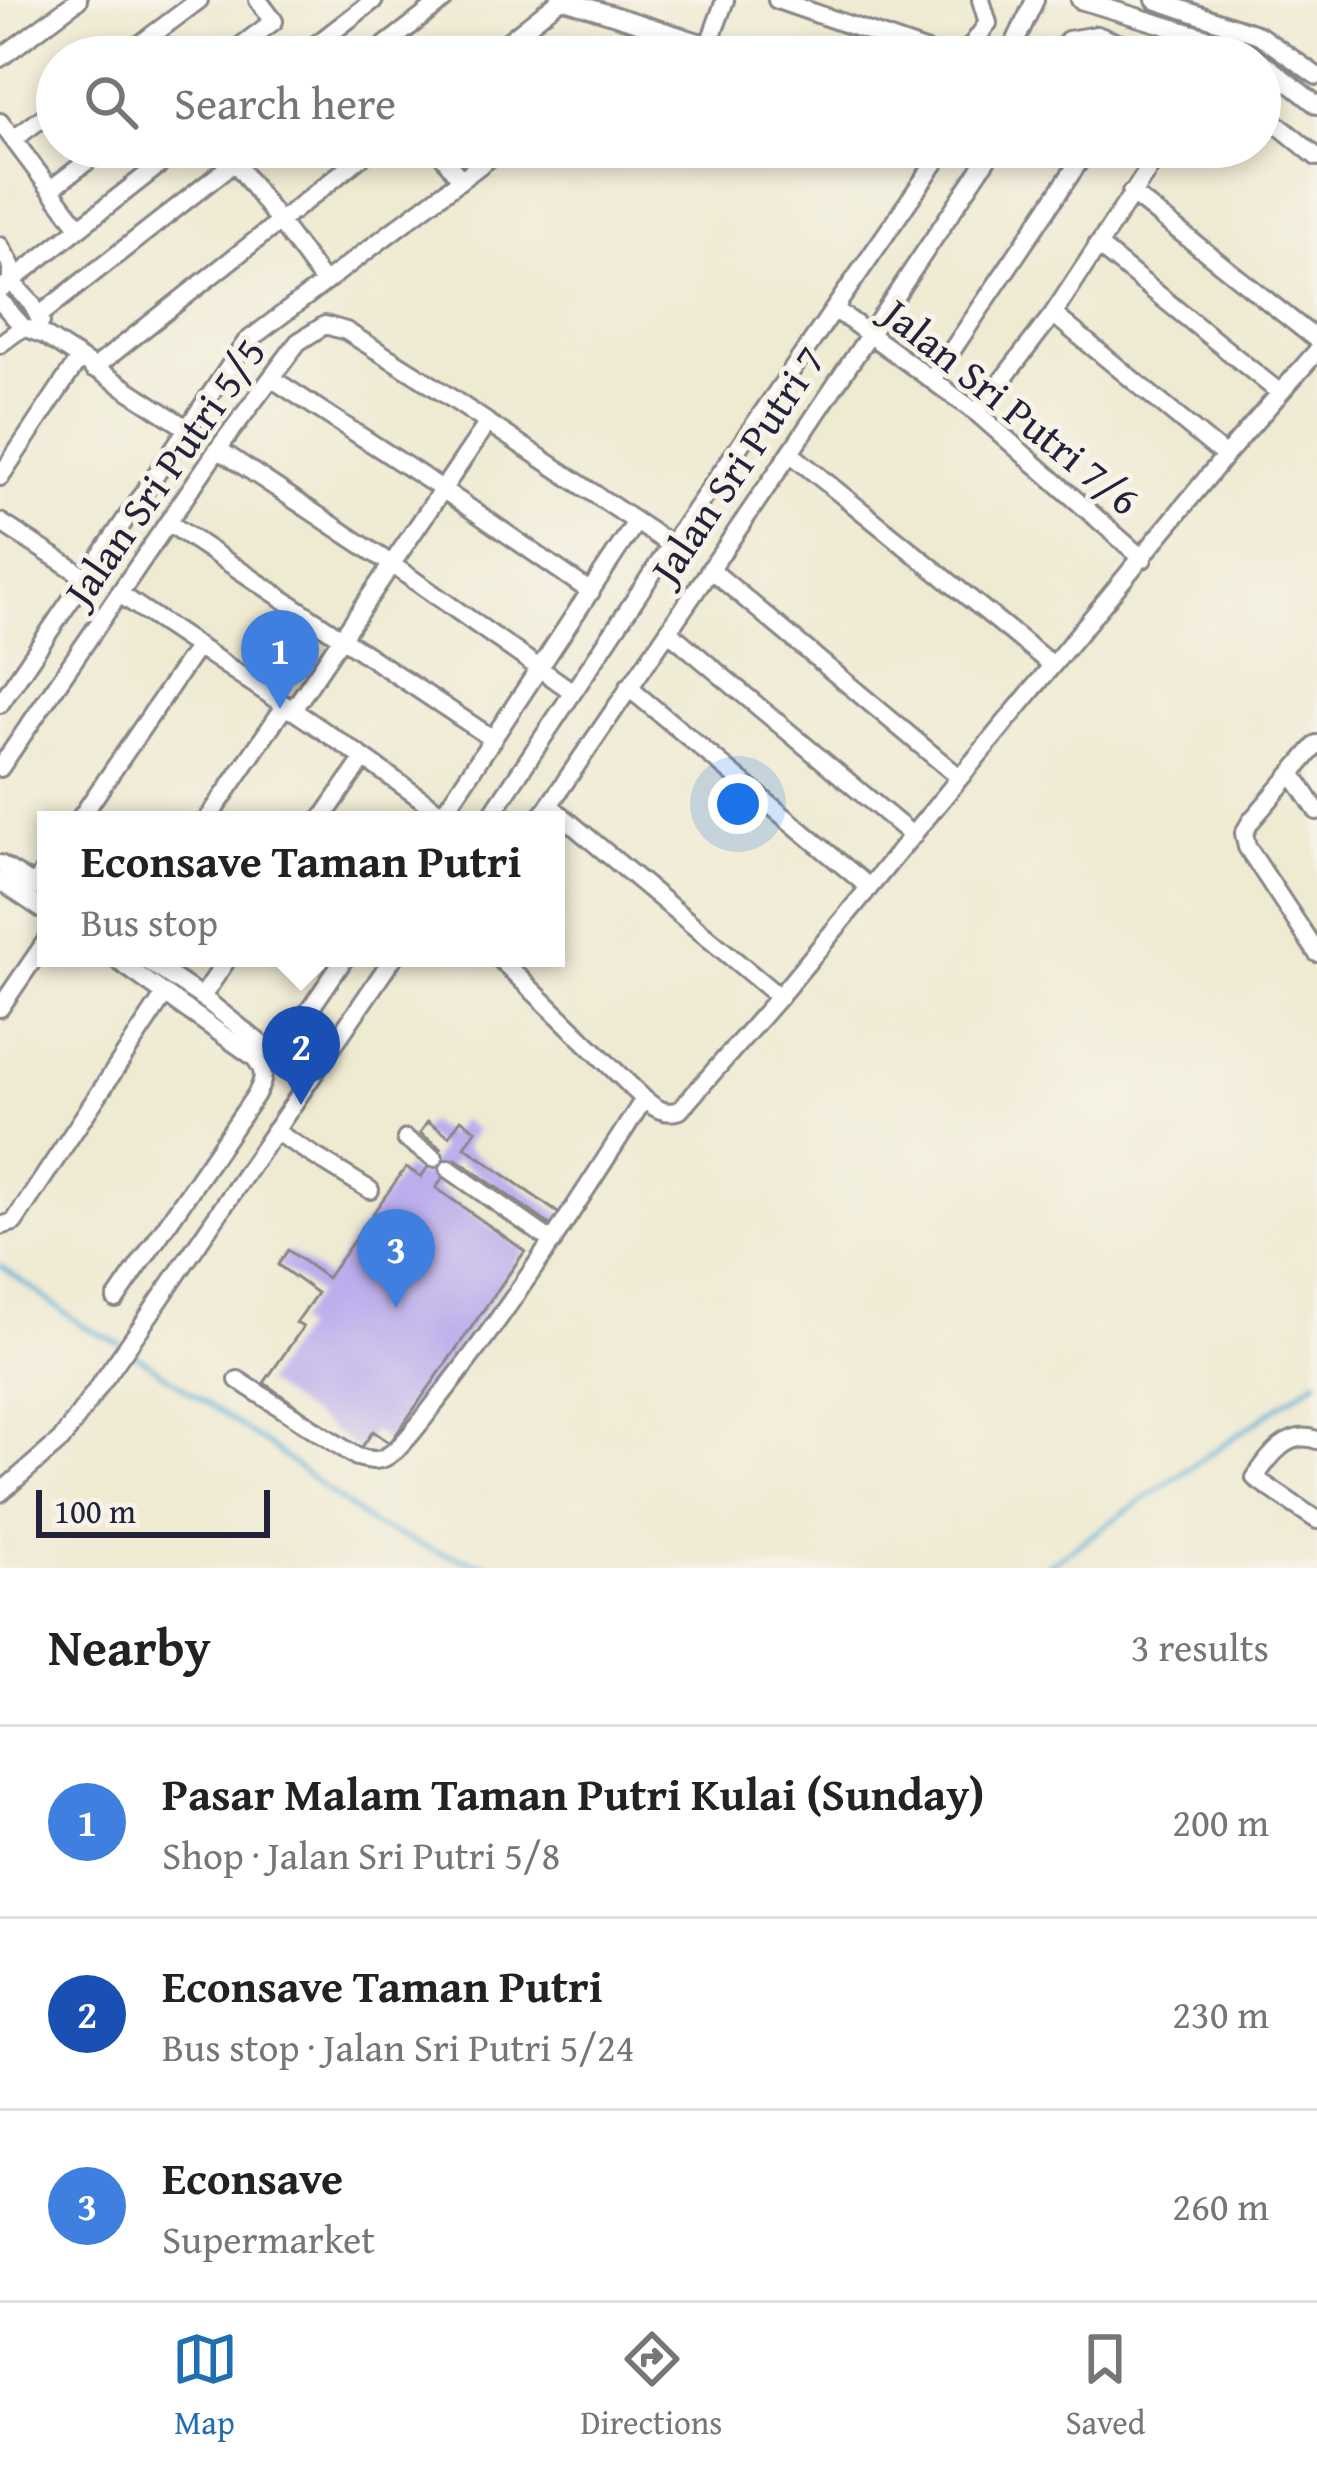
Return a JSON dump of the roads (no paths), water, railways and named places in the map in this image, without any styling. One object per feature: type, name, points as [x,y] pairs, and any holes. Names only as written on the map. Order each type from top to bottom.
[{"type":"street","points":[[4,48],[78,0]]},
{"type":"street","points":[[151,36],[199,0]]},
{"type":"street","points":[[254,36],[274,21],[258,0]]},
{"type":"street","points":[[397,36],[444,0]]},
{"type":"street","points":[[516,36],[563,0],[680,36]]},
{"type":"street","points":[[712,36],[725,0]]},
{"type":"street","points":[[777,0],[881,36]]},
{"type":"street","points":[[978,36],[988,23],[981,0]]},
{"type":"street","points":[[1020,36],[1041,0]]},
{"type":"street","points":[[1080,0],[1200,36]]},
{"type":"street","points":[[1155,0],[1262,36]]},
{"type":"street","points":[[324,36],[362,3]]},
{"type":"street","points":[[651,36],[659,30]]},
{"type":"street","points":[[1281,50],[1317,76]]},
{"type":"street","points":[[1281,77],[1317,105]]},
{"type":"street","points":[[0,122],[36,167]]},
{"type":"street","points":[[14,139],[36,123]]},
{"type":"street","points":[[1281,127],[1317,157]]},
{"type":"street","points":[[36,168],[79,227]]},
{"type":"street","points":[[52,188],[78,168]]},
{"type":"street","points":[[6,285],[155,168]]},
{"type":"street","points":[[40,315],[227,168]]},
{"type":"street","points":[[239,168],[324,282]]},
{"type":"street","points":[[0,477],[86,364],[347,168]]},
{"type":"street","points":[[452,168],[460,179]]},
{"type":"street","points":[[0,704],[247,342],[475,168]]},
{"type":"street","points":[[494,811],[932,168]]},
{"type":"street","name":"Jalan Sri Putri 7","points":[[545,811],[981,168]]},
{"type":"street","points":[[932,380],[1075,168]]},
{"type":"street","points":[[977,413],[1052,314],[1148,168]]},
{"type":"street","points":[[1131,193],[1317,340]]},
{"type":"street","points":[[1097,245],[1280,393]]},
{"type":"street","points":[[0,246],[11,265],[6,285]]},
{"type":"street","points":[[6,285],[40,315],[44,334]]},
{"type":"street","points":[[0,301],[23,327],[44,334],[188,429]]},
{"type":"street","name":"Jalan Sri Putri 7/6","points":[[836,310],[977,413],[1143,559]]},
{"type":"street","points":[[1052,314],[1225,456]]},
{"type":"street","name":"Jalan Sri Putri 5/5","points":[[0,768],[218,449],[298,342],[325,326],[346,331],[405,368],[671,545]]},
{"type":"street","points":[[0,344],[23,327]]},
{"type":"street","points":[[508,967],[644,1099],[660,1110],[680,1110],[1317,351]]},
{"type":"street","points":[[271,378],[591,592]]},
{"type":"street","points":[[214,811],[487,424]]},
{"type":"street","points":[[218,449],[573,692]]},
{"type":"street","points":[[790,453],[1052,665]]},
{"type":"street","points":[[0,522],[87,578]]},
{"type":"street","points":[[448,811],[637,522]]},
{"type":"street","points":[[169,523],[494,739]]},
{"type":"street","points":[[710,569],[959,777]]},
{"type":"street","points":[[121,595],[435,811]]},
{"type":"street","points":[[668,631],[913,836]]},
{"type":"street","points":[[85,811],[198,646]]},
{"type":"street","points":[[628,687],[869,887]]},
{"type":"street","points":[[1317,744],[1244,833],[1247,847],[1317,953]]},
{"type":"street","points":[[328,811],[364,758]]},
{"type":"street","points":[[1292,773],[1317,811]]},
{"type":"street","points":[[565,829],[779,997]]},
{"type":"street","points":[[0,864],[37,886]]},
{"type":"street","points":[[0,881],[37,906]]},
{"type":"street","points":[[0,1008],[37,954]]},
{"type":"street","points":[[116,1299],[265,1077],[254,1057],[127,967]]},
{"type":"street","points":[[157,967],[271,1052],[280,1051],[339,967]]},
{"type":"street","points":[[202,997],[222,967]]},
{"type":"street","points":[[0,1492],[61,1440],[387,967]]},
{"type":"street","points":[[0,1226],[14,1222],[165,994]]},
{"type":"street","points":[[238,1380],[357,1457],[382,1460],[418,1424],[488,1337],[644,1099]]},
{"type":"street","points":[[274,1131],[370,1190]]},
{"type":"street","points":[[406,1139],[554,1242]]},
{"type":"street","points":[[1311,1438],[1289,1441],[1255,1478],[1317,1520]]},
{"type":"waterway","points":[[0,1265],[83,1326],[120,1344]]},
{"type":"waterway","points":[[129,1350],[275,1450],[373,1525],[441,1553],[497,1568]]},
{"type":"waterway","points":[[1044,1568],[1317,1380]]},
{"type":"place","name":"Pasar Malam Taman Putri Kulai (Sunday)","points":[[280,709]]},
{"type":"place","name":"Econsave Taman Putri","points":[[301,1105]]},
{"type":"place","name":"Econsave","points":[[396,1308]]}]
